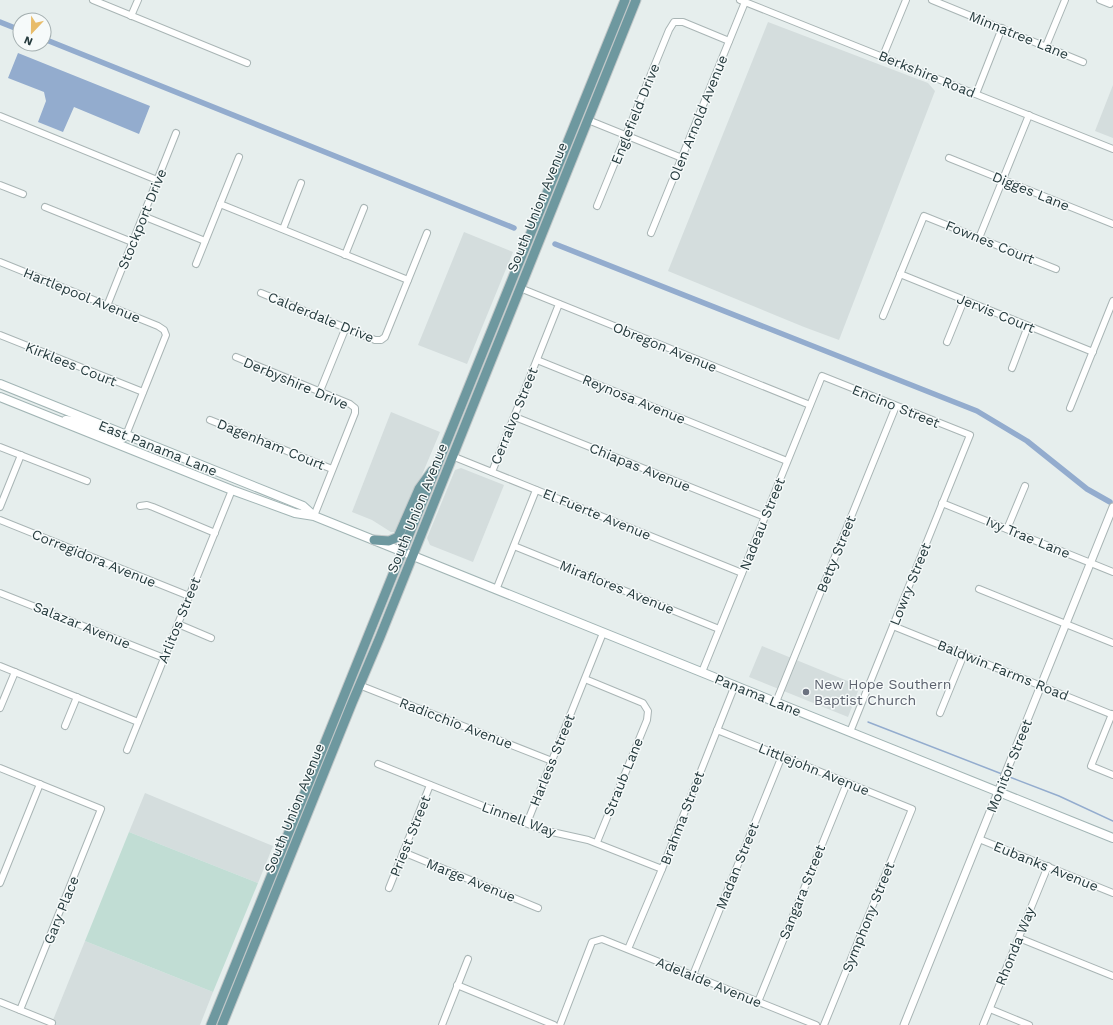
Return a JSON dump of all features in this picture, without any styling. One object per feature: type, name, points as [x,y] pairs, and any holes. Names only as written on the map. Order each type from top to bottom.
[{"type":"main road","name":"South Union Avenue","points":[[211,1025],[625,0]]},
{"type":"main road","name":"South Union Avenue","points":[[222,1025],[359,685],[391,611],[636,0]]},
{"type":"main road","name":"East Panama Lane","points":[[0,384],[303,506],[314,516]]},
{"type":"main road","points":[[0,390],[33,403],[55,406]]},
{"type":"main road","name":"East Panama Lane","points":[[0,398],[232,490],[295,513],[314,516],[402,552]]},
{"type":"main road","points":[[59,421],[69,420],[78,422],[118,438],[123,438],[126,435]]},
{"type":"main road","points":[[438,494],[438,477],[450,447],[449,442],[447,441]]},
{"type":"main road","points":[[374,540],[389,541],[398,537],[419,489],[437,466]]},
{"type":"main road","points":[[413,556],[411,547],[430,497],[430,484]]},
{"type":"main road","points":[[232,490],[234,488],[242,488],[283,503],[299,505]]},
{"type":"main road","points":[[391,611],[394,589],[405,557],[402,552]]},
{"type":"main road","name":"Panama Lane","points":[[402,552],[1113,838]]},
{"type":"main road","points":[[288,860],[286,851],[301,813],[299,807]]},
{"type":"main road","points":[[266,914],[264,907],[276,875],[274,869]]},
{"type":"street","points":[[93,0],[247,62]]},
{"type":"street","points":[[131,16],[138,0]]},
{"type":"street","points":[[883,56],[906,0]]},
{"type":"street","name":"Minnatree Lane","points":[[932,0],[1083,62]]},
{"type":"street","points":[[1046,46],[1065,0]]},
{"type":"street","points":[[1100,0],[1111,2]]},
{"type":"street","name":"Berkshire Road","points":[[742,1],[1113,149]]},
{"type":"street","name":"Olen Arnold Avenue","points":[[651,233],[729,41],[742,1]]},
{"type":"street","name":"Englefield Drive","points":[[597,206],[669,30],[674,22],[683,22],[729,41]]},
{"type":"street","points":[[976,94],[1002,28]]},
{"type":"street","points":[[979,238],[1029,115]]},
{"type":"street","points":[[0,116],[157,180]]},
{"type":"street","points":[[588,120],[682,158]]},
{"type":"street","name":"Stockport Drive","points":[[107,306],[176,132]]},
{"type":"street","points":[[196,264],[239,157]]},
{"type":"street","name":"Digges Lane","points":[[949,158],[1113,224]]},
{"type":"street","points":[[283,230],[301,183]]},
{"type":"street","points":[[0,186],[23,194]]},
{"type":"street","points":[[220,204],[408,280],[427,233]]},
{"type":"street","points":[[45,207],[132,242]]},
{"type":"street","points":[[345,255],[364,208]]},
{"type":"street","points":[[143,216],[205,241]]},
{"type":"street","name":"Fownes Court","points":[[900,274],[924,216],[1056,269]]},
{"type":"street","name":"Hartlepool Avenue","points":[[0,262],[158,326],[164,330],[166,335],[143,392]]},
{"type":"street","points":[[883,316],[900,274]]},
{"type":"street","name":"Jervis Court","points":[[900,274],[1093,352]]},
{"type":"street","name":"Calderdale Drive","points":[[261,293],[375,340],[381,340],[385,337],[408,280]]},
{"type":"street","name":"Obregon Avenue","points":[[520,288],[810,405]]},
{"type":"street","points":[[947,342],[964,300]]},
{"type":"street","points":[[1070,408],[1113,301]]},
{"type":"street","points":[[537,360],[559,304]]},
{"type":"street","points":[[1012,368],[1028,326]]},
{"type":"street","points":[[320,391],[346,328]]},
{"type":"street","name":"Kirklees Court","points":[[0,335],[143,392]]},
{"type":"street","name":"Derbyshire Drive","points":[[236,358],[320,391],[350,404],[354,408],[355,413],[332,469]]},
{"type":"street","name":"Cerralvo Street","points":[[492,472],[537,360]]},
{"type":"street","name":"Reynosa Avenue","points":[[537,360],[787,461]]},
{"type":"street","name":"Nadeau Street","points":[[702,672],[822,376]]},
{"type":"street","name":"Encino Street","points":[[822,376],[970,435]]},
{"type":"street","points":[[126,435],[143,392]]},
{"type":"street","name":"Betty Street","points":[[776,702],[896,406]]},
{"type":"street","name":"Chiapas Avenue","points":[[515,417],[765,517]]},
{"type":"street","name":"Dagenham Court","points":[[210,420],[332,469]]},
{"type":"street","name":"Lowry Street","points":[[850,732],[970,435]]},
{"type":"street","points":[[0,447],[87,482]]},
{"type":"street","points":[[0,507],[20,455]]},
{"type":"street","name":"El Fuerte Avenue","points":[[452,456],[742,573]]},
{"type":"street","points":[[314,516],[332,469]]},
{"type":"street","points":[[1007,529],[1025,486]]},
{"type":"street","name":"Arlitos Street","points":[[127,750],[232,490]]},
{"type":"street","points":[[496,590],[536,490]]},
{"type":"street","name":"Ivy Trae Lane","points":[[942,503],[1113,572]]},
{"type":"street","points":[[140,506],[147,505],[153,507],[215,532]]},
{"type":"street","name":"Monitor Street","points":[[904,1025],[1113,507]]},
{"type":"street","name":"Corregidora Avenue","points":[[0,520],[189,596]]},
{"type":"street","name":"Miraflores Avenue","points":[[514,546],[719,629]]},
{"type":"street","points":[[979,589],[1113,643]]},
{"type":"street","name":"Salazar Avenue","points":[[0,593],[164,658]]},
{"type":"street","points":[[178,624],[211,638]]},
{"type":"street","name":"Baldwin Farms Road","points":[[893,626],[1113,715]]},
{"type":"street","name":"Harless Street","points":[[526,823],[603,633]]},
{"type":"street","points":[[940,713],[964,654]]},
{"type":"street","points":[[0,666],[138,722]]},
{"type":"street","points":[[0,708],[15,672]]},
{"type":"street","name":"Straub Lane","points":[[585,679],[643,704],[648,711],[647,720],[597,842]]},
{"type":"street","name":"Radicchio Avenue","points":[[359,685],[552,761]]},
{"type":"street","name":"Brahma Street","points":[[628,949],[662,869],[735,685]]},
{"type":"street","points":[[66,726],[77,697]]},
{"type":"street","points":[[1113,715],[1091,766],[1113,775]]},
{"type":"street","name":"Littlejohn Avenue","points":[[717,730],[912,809]]},
{"type":"street","name":"Madan Street","points":[[693,975],[782,756]]},
{"type":"street","name":"Linnell Way","points":[[378,764],[543,830],[597,842],[662,869]]},
{"type":"street","points":[[0,768],[40,784],[0,883]]},
{"type":"street","name":"Sangara Street","points":[[758,1002],[847,783]]},
{"type":"street","name":"Gary Place","points":[[20,1010],[101,809],[40,784]]},
{"type":"street","name":"Priest Street","points":[[389,888],[430,785]]},
{"type":"street","name":"Symphony Street","points":[[824,1025],[912,809]]},
{"type":"street","name":"Eubanks Avenue","points":[[979,839],[1113,893]]},
{"type":"street","name":"Marge Avenue","points":[[403,852],[538,908]]},
{"type":"street","name":"Rhonda Way","points":[[983,1025],[1048,866]]},
{"type":"street","points":[[1019,938],[1113,976]]},
{"type":"street","name":"Adelaide Avenue","points":[[560,1025],[592,942],[602,939],[816,1025]]},
{"type":"street","points":[[442,1025],[468,959]]},
{"type":"street","points":[[457,985],[554,1025]]},
{"type":"street","points":[[0,1002],[52,1023]]},
{"type":"street","points":[[990,1009],[1029,1025]]},
{"type":"shaded area","points":[[768,22],[928,83],[935,91],[839,340],[668,271]]},
{"type":"shaded area","points":[[1113,85],[1113,138],[1095,131]]},
{"type":"shaded area","points":[[464,232],[513,252],[467,364],[418,345]]},
{"type":"shaded area","points":[[391,412],[440,432],[398,532],[391,532],[372,520],[352,512]]},
{"type":"shaded area","points":[[461,468],[504,485],[473,562],[430,545],[427,538],[455,470]]},
{"type":"shaded area","points":[[762,646],[860,686],[848,717],[749,677]]},
{"type":"shaded area","points":[[145,793],[273,846],[258,883],[129,832]]},
{"type":"shaded area","points":[[85,941],[213,992],[200,1025],[51,1025]]},
{"type":"green space","points":[[129,832],[258,883],[213,992],[85,941]]},
{"type":"water","points":[[18,53],[150,106],[139,134],[74,107],[63,132],[38,122],[46,101],[44,92],[8,78]]},
{"type":"waterway","points":[[0,22],[12,27]]},
{"type":"waterway","points":[[52,42],[514,228]]},
{"type":"waterway","points":[[555,244],[977,411],[1027,441],[1087,489],[1110,502]]},
{"type":"waterway","points":[[868,722],[1002,774]]},
{"type":"waterway","points":[[1007,776],[1059,796],[1113,821]]},
{"type":"place","name":"New Hope Southern Baptist Church","points":[[806,692]]}]
